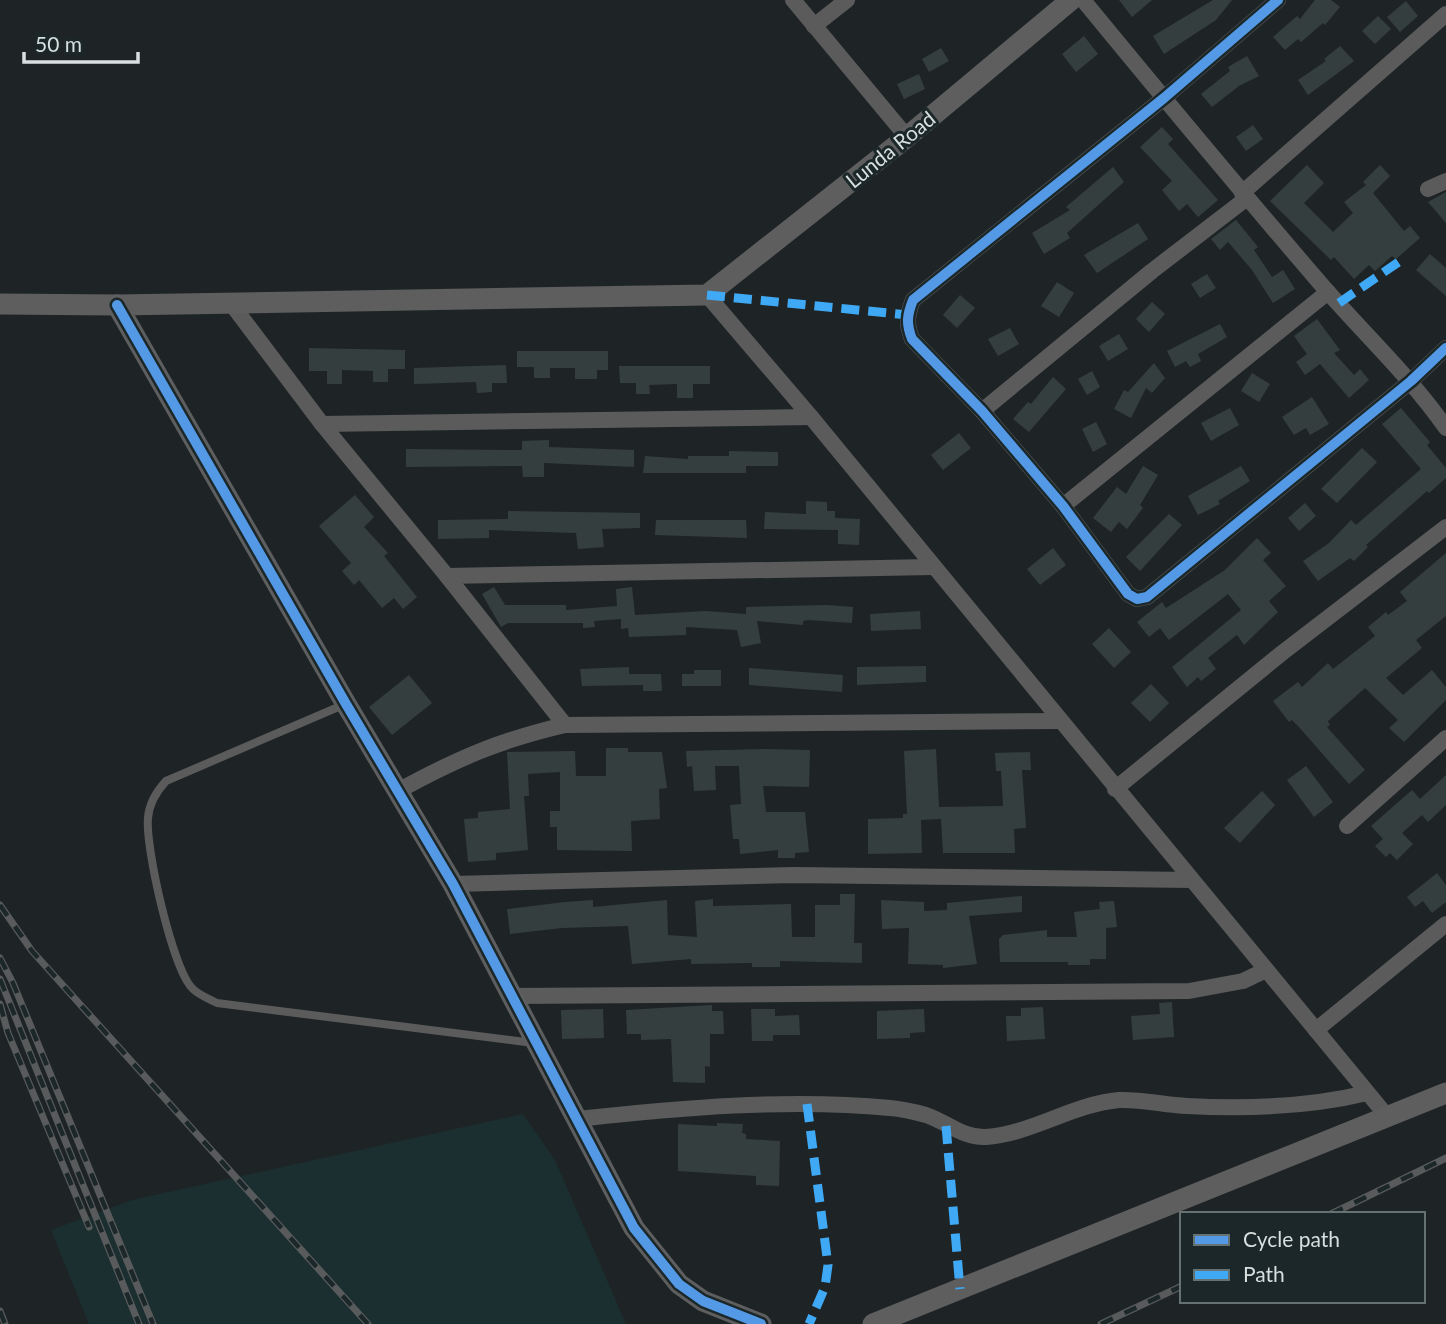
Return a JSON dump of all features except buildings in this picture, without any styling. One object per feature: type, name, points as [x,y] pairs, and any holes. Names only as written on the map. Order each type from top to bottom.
[{"type":"street","points":[[793,0],[907,137]]},
{"type":"street","points":[[814,26],[846,0]]},
{"type":"street","name":"Lunda Road","points":[[707,295],[907,137],[1070,0]]},
{"type":"street","points":[[1083,0],[1244,195],[1328,292],[1411,381],[1446,428]]},
{"type":"street","points":[[1278,0],[1164,98],[914,300],[907,326],[912,339],[982,411],[1063,506],[1128,593],[1137,598],[1147,597],[1411,381],[1446,348]]},
{"type":"street","points":[[982,411],[1244,195],[1446,14]]},
{"type":"street","points":[[1428,190],[1446,181]]},
{"type":"street","points":[[1063,506],[1328,292]]},
{"type":"street","points":[[0,304],[117,305],[707,295],[811,417],[1058,721],[1386,1115]]},
{"type":"street","points":[[230,302],[323,424],[565,725]]},
{"type":"street","points":[[117,305],[346,704],[453,884],[634,1228],[663,1268],[679,1284],[703,1301],[761,1324]]},
{"type":"street","points":[[323,424],[811,417]]},
{"type":"street","points":[[1115,789],[1282,653],[1446,527]]},
{"type":"street","points":[[447,576],[932,567]]},
{"type":"street","points":[[398,791],[460,757],[494,744],[565,725],[1058,721]]},
{"type":"street","points":[[1347,826],[1446,738]]},
{"type":"street","points":[[453,884],[794,875],[1192,880]]},
{"type":"street","points":[[1316,1030],[1446,925]]},
{"type":"street","points":[[512,996],[1189,991],[1231,984],[1266,970]]},
{"type":"street","points":[[577,1119],[642,1112],[807,1104],[909,1111],[928,1115],[959,1132],[983,1137],[1118,1100],[1239,1107],[1338,1100],[1367,1093]]},
{"type":"street","points":[[873,1324],[1446,1093]]},
{"type":"lane","points":[[346,704],[166,780],[153,796],[147,820],[162,905],[178,962],[192,989],[216,1003],[536,1044]]},
{"type":"shaded area","points":[[523,1114],[555,1160],[626,1324],[89,1324],[51,1230],[132,1200]]},
{"type":"railway","points":[[0,905],[32,951],[368,1324]]},
{"type":"railway","points":[[0,958],[13,983],[153,1324]]},
{"type":"railway","points":[[0,979],[139,1324]]},
{"type":"railway","points":[[0,1004],[8,1033],[89,1227]]},
{"type":"railway","points":[[1335,1212],[1446,1158]]},
{"type":"railway","points":[[1101,1324],[1180,1287]]},
{"type":"railway","points":[[0,1311],[5,1324]]},
{"type":"marked path","points":[[1339,303],[1400,261]]},
{"type":"marked path","points":[[707,295],[908,315]]},
{"type":"marked path","points":[[807,1104],[828,1265],[825,1287],[809,1324]]},
{"type":"marked path","points":[[946,1126],[960,1289]]},
{"type":"cycle path","points":[[1278,0],[1164,98],[913,300],[908,320],[912,339],[982,411],[1063,506],[1128,594],[1137,599],[1147,597],[1411,381],[1446,348]]},
{"type":"cycle path","points":[[117,305],[346,704],[453,884],[634,1228],[679,1284],[703,1301],[761,1324]]}]
